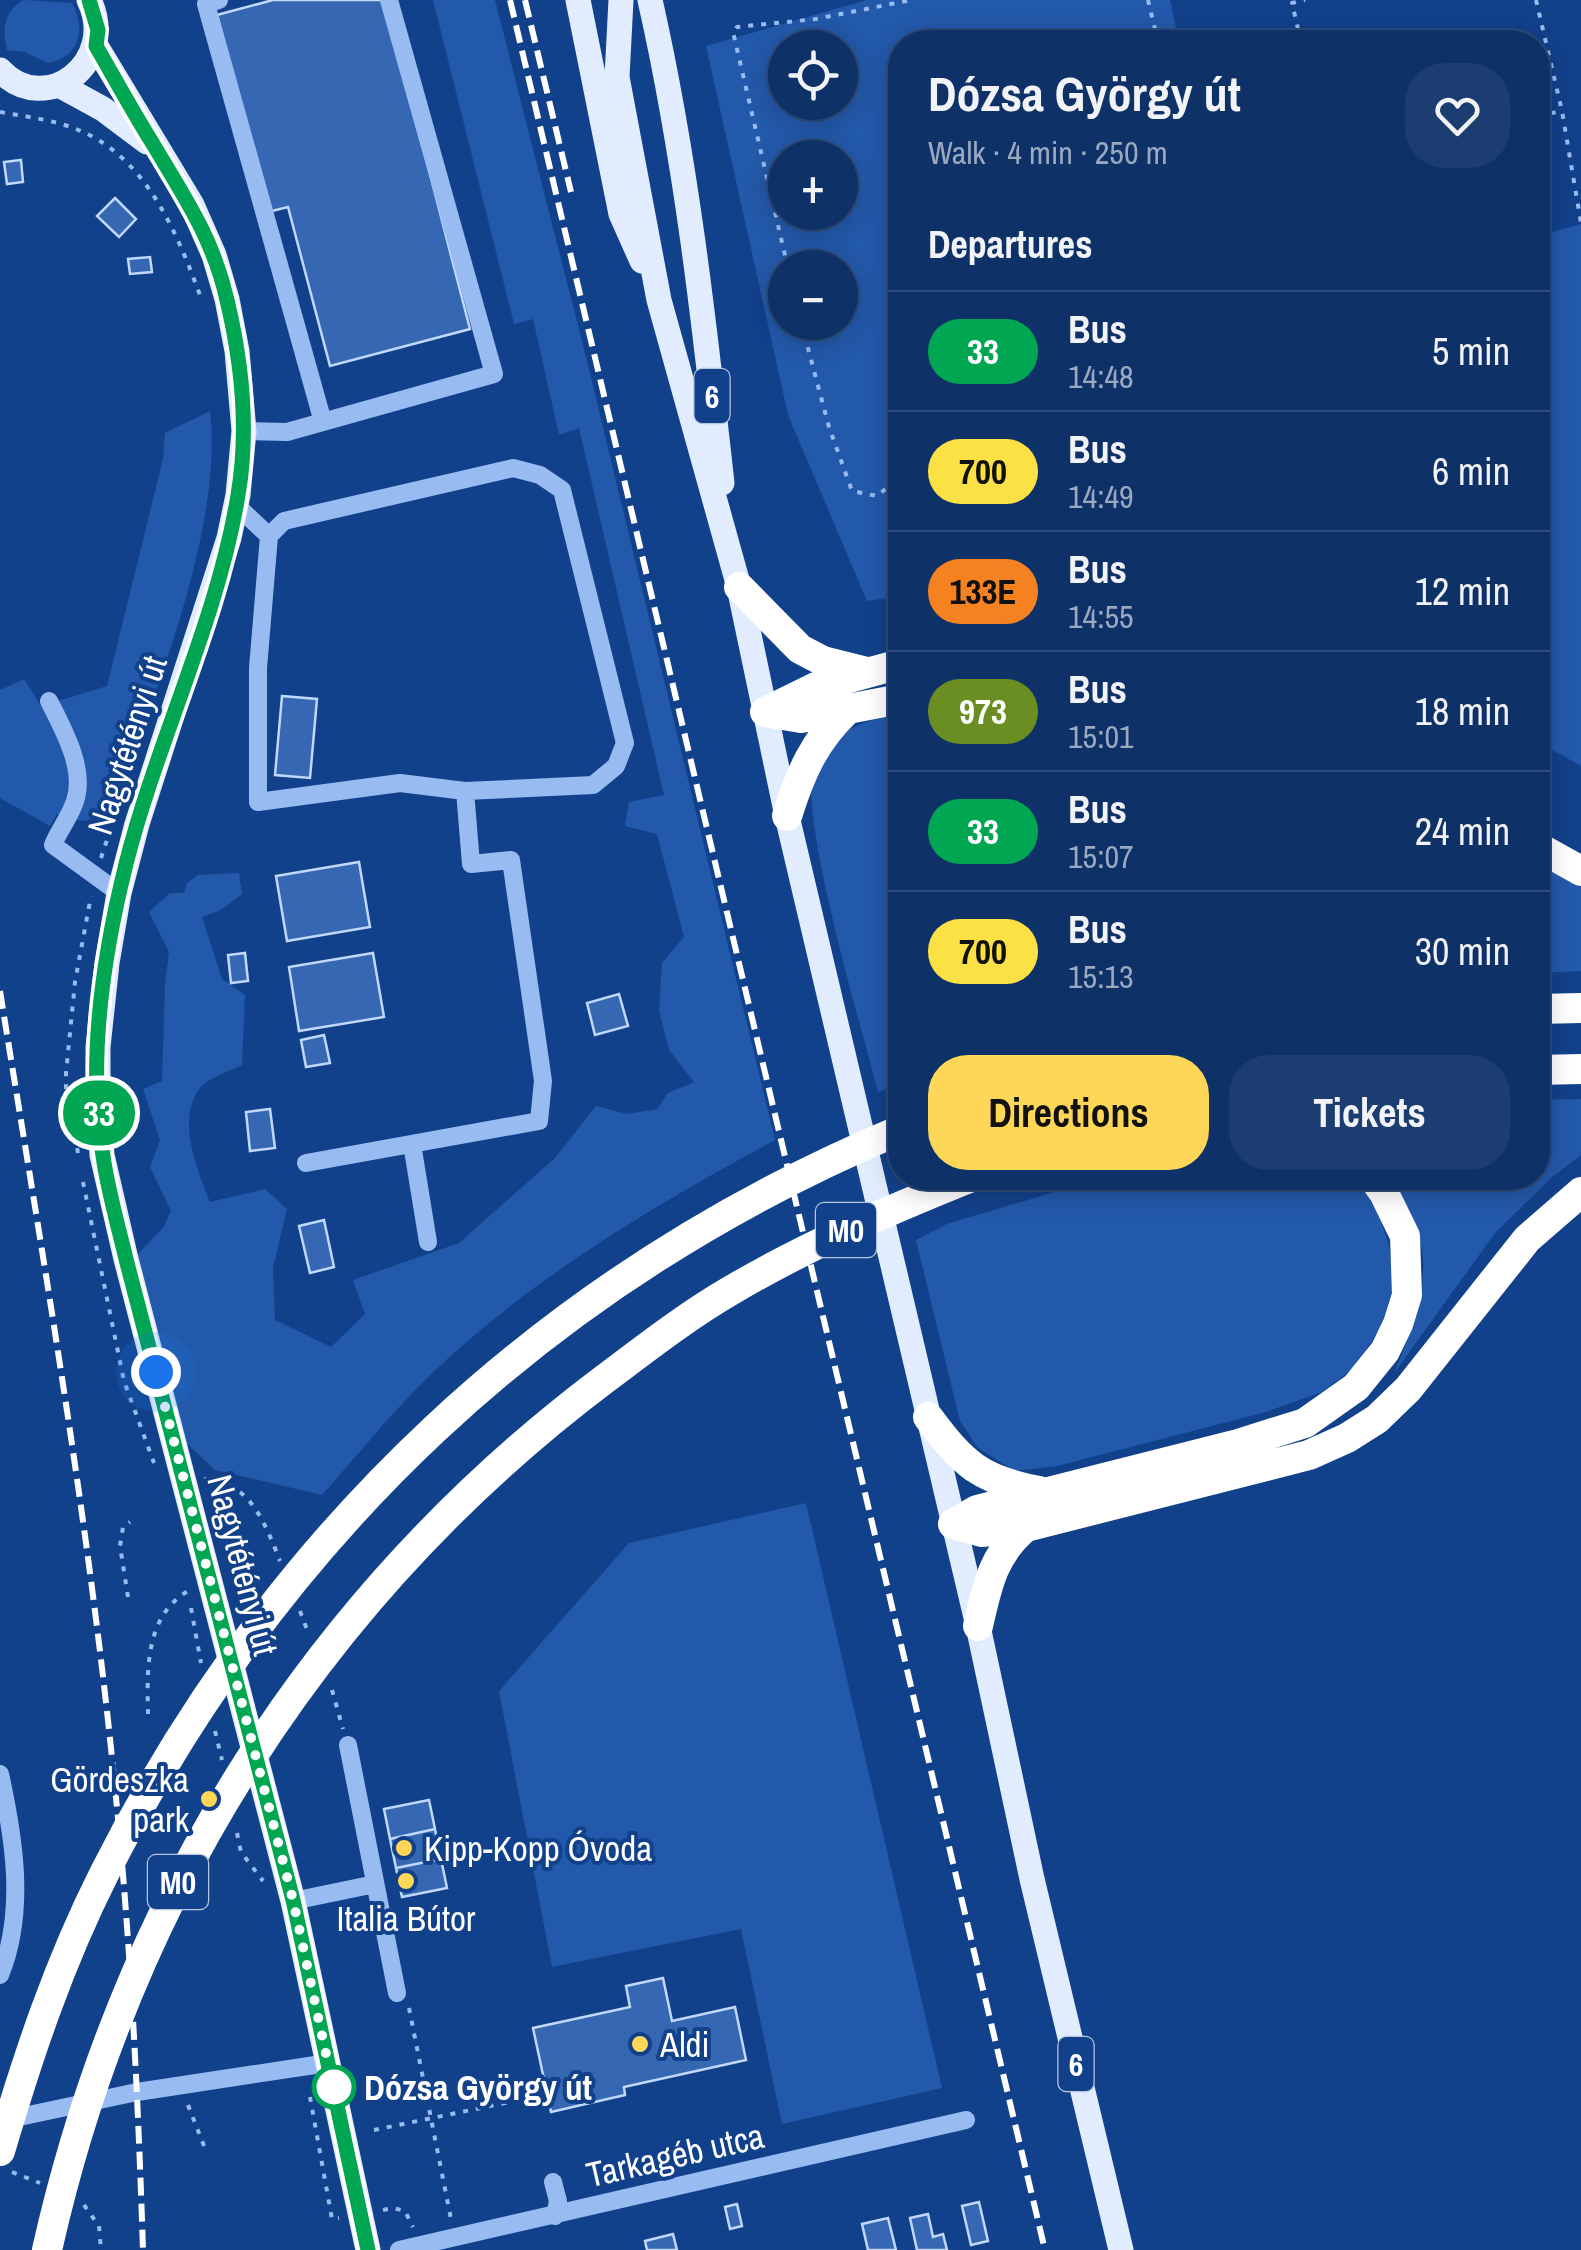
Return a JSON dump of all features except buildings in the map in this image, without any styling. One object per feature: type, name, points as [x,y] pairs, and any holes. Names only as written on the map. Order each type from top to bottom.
[{"type":"highway","points":[[735,575],[800,649],[822,661],[867,672]]},
{"type":"highway","points":[[765,712],[816,687],[888,667]]},
{"type":"highway","points":[[765,712],[801,718],[888,701]]},
{"type":"highway","points":[[788,816],[801,773],[816,743],[847,710]]},
{"type":"highway","points":[[1550,853],[1581,871]]},
{"type":"highway","points":[[1550,1009],[1581,1008]]},
{"type":"highway","points":[[1550,1070],[1581,1069]]},
{"type":"highway","name":"M0","points":[[0,2151],[42,2019],[103,1877],[135,1817],[216,1684],[332,1534],[433,1432],[521,1352],[576,1309],[716,1220],[800,1174],[888,1135]]},
{"type":"highway","name":"M0","points":[[48,2250],[78,2126],[126,1994],[179,1881],[276,1716],[357,1610],[476,1487],[550,1420],[728,1292],[808,1248],[941,1190]]},
{"type":"highway","points":[[953,1524],[977,1510],[1304,1424],[1356,1387],[1385,1351],[1407,1295],[1405,1236],[1382,1190]]},
{"type":"highway","points":[[953,1524],[982,1532],[1026,1527],[1292,1460],[1347,1438],[1377,1420],[1408,1389],[1518,1250],[1581,1192]]},
{"type":"highway","points":[[928,1418],[953,1450],[981,1475],[1047,1492]]},
{"type":"highway","points":[[978,1626],[994,1566],[1006,1543],[1026,1527]]},
{"type":"main road","points":[[578,0],[621,214],[659,300]]},
{"type":"main road","name":"6","points":[[621,0],[618,77],[659,300],[735,575],[978,1626],[1032,1879],[1121,2250]]},
{"type":"main road","name":"6","points":[[650,0],[667,76],[700,284],[735,575]]},
{"type":"main road","points":[[2,74],[40,88],[59,85],[76,76],[96,46],[95,4]]},
{"type":"main road","name":"Nagytétényi út","points":[[96,46],[192,205],[214,255],[237,351],[244,430],[236,505],[216,584],[151,776],[119,894],[98,1047],[102,1155],[293,1900],[368,2250]]},
{"type":"main road","name":"Nagytétényi út","points":[[59,85],[103,109],[156,148]]},
{"type":"street","points":[[219,0],[206,4],[322,422]]},
{"type":"street","points":[[244,430],[287,432],[494,374],[389,0]]},
{"type":"street","points":[[514,468],[540,475],[562,490],[625,743],[616,766],[593,785],[465,791],[400,782],[258,802],[258,668],[268,536],[284,521],[514,468]]},
{"type":"street","points":[[236,505],[268,536]]},
{"type":"street","points":[[49,701],[68,740],[77,777],[77,796],[53,845],[119,894]]},
{"type":"street","points":[[306,1163],[539,1121],[543,1082],[511,860],[471,864],[465,791]]},
{"type":"street","points":[[412,1144],[428,1242]]},
{"type":"street","points":[[348,1745],[397,1993]]},
{"type":"street","points":[[0,1774],[15,1877],[10,1938],[1,1974]]},
{"type":"street","points":[[293,1900],[375,1884]]},
{"type":"street","points":[[0,2121],[137,2092],[328,2064]]},
{"type":"street","name":"Tarkagéb utca","points":[[411,2249],[966,2120]]},
{"type":"street","points":[[553,2182],[558,2201],[555,2216]]},
{"type":"path","points":[[784,250],[734,32],[738,27],[846,14],[911,0]]},
{"type":"path","points":[[1148,0],[1155,30]]},
{"type":"path","points":[[1298,30],[1292,3],[1304,0]]},
{"type":"path","points":[[1536,0],[1543,30]]},
{"type":"path","points":[[1550,59],[1581,223]]},
{"type":"path","points":[[1550,113],[1562,110]]},
{"type":"path","points":[[0,112],[52,121],[84,132]]},
{"type":"path","points":[[806,340],[829,428],[852,491],[878,496],[888,487]]},
{"type":"path","points":[[128,1597],[120,1546],[123,1527],[130,1522]]},
{"type":"path","points":[[148,1714],[147,1669],[153,1640],[174,1599],[188,1591]]},
{"type":"path","points":[[397,1993],[407,1998],[451,2219],[449,2239]]},
{"type":"path","points":[[374,2130],[534,2097]]},
{"type":"path","points":[[189,2108],[206,2151]]},
{"type":"shaded area","points":[[24,0],[72,3],[79,33],[67,55],[47,63],[25,52],[7,50],[6,21],[12,9]]},
{"type":"shaded area","points":[[433,0],[495,0],[588,365],[775,1140],[636,1219],[504,1311],[424,1381],[322,1495],[215,1470],[183,1440],[136,1256],[163,1228],[171,1211],[150,1167],[160,1140],[143,1089],[162,1081],[169,952],[149,912],[170,893],[184,893],[187,883],[198,875],[239,873],[242,894],[221,910],[202,917],[222,979],[245,995],[242,1065],[200,1088],[190,1115],[191,1145],[210,1202],[265,1189],[287,1209],[273,1268],[275,1320],[331,1347],[365,1314],[353,1280],[459,1243],[555,1158],[596,1106],[627,1114],[657,1109],[668,1093],[694,1082],[669,1050],[659,1011],[662,963],[684,937],[657,834],[625,826],[629,802],[664,795],[579,428],[559,435],[533,319],[514,324]]},
{"type":"shaded area","points":[[867,0],[1170,0],[1176,30],[888,30],[888,598],[867,601],[788,415],[771,340],[858,340],[858,250],[768,250],[768,325],[706,46]]},
{"type":"shaded area","points":[[1581,224],[1581,766],[1550,749],[1550,233]]},
{"type":"shaded area","points":[[210,411],[212,456],[197,556],[166,662],[114,803],[88,820],[57,814],[50,826],[0,798],[0,690],[24,679],[41,706],[107,686],[163,459],[165,433]]},
{"type":"shaded area","points":[[888,717],[888,1089],[878,1092],[823,876],[811,793],[814,769],[829,745],[849,729]]},
{"type":"shaded area","points":[[1550,870],[1581,887],[1581,971],[1550,972]]},
{"type":"shaded area","points":[[1581,1099],[1581,1155],[1550,1179],[1550,1100]]},
{"type":"shaded area","points":[[1061,1190],[1362,1190],[1375,1204],[1389,1245],[1393,1286],[1382,1325],[1355,1367],[1322,1392],[1266,1412],[1057,1466],[1015,1471],[978,1448],[960,1421],[916,1240],[947,1224]]},
{"type":"shaded area","points":[[1396,1190],[1539,1190],[1495,1233],[1395,1372],[1419,1301],[1423,1271],[1422,1247]]},
{"type":"shaded area","points":[[806,1503],[942,2088],[782,2124],[741,1929],[552,1967],[499,1691],[629,1543]]},
{"type":"railway","points":[[510,0],[1045,2250]]},
{"type":"railway","points":[[525,0],[571,192]]},
{"type":"railway","points":[[0,991],[64,1393],[105,1697],[130,1967],[143,2250]]},
{"type":"bus line","name":"33","points":[[89,0],[98,30],[96,46],[192,205],[214,255],[237,351],[244,430],[230,538],[151,776],[119,894],[98,1047],[102,1155],[293,1900],[368,2250]]},
{"type":"place","name":"Gördeszka park","points":[[209,1799]]},
{"type":"place","name":"Kipp-Kopp Óvoda","points":[[404,1848]]},
{"type":"place","name":"Italia Bútor","points":[[406,1881]]},
{"type":"place","name":"Aldi","points":[[640,2044]]},
{"type":"place","name":"Dózsa György út","points":[[334,2087]]},
{"type":"route","points":[[156,1372],[293,1900],[335,2096],[334,2087]]}]
